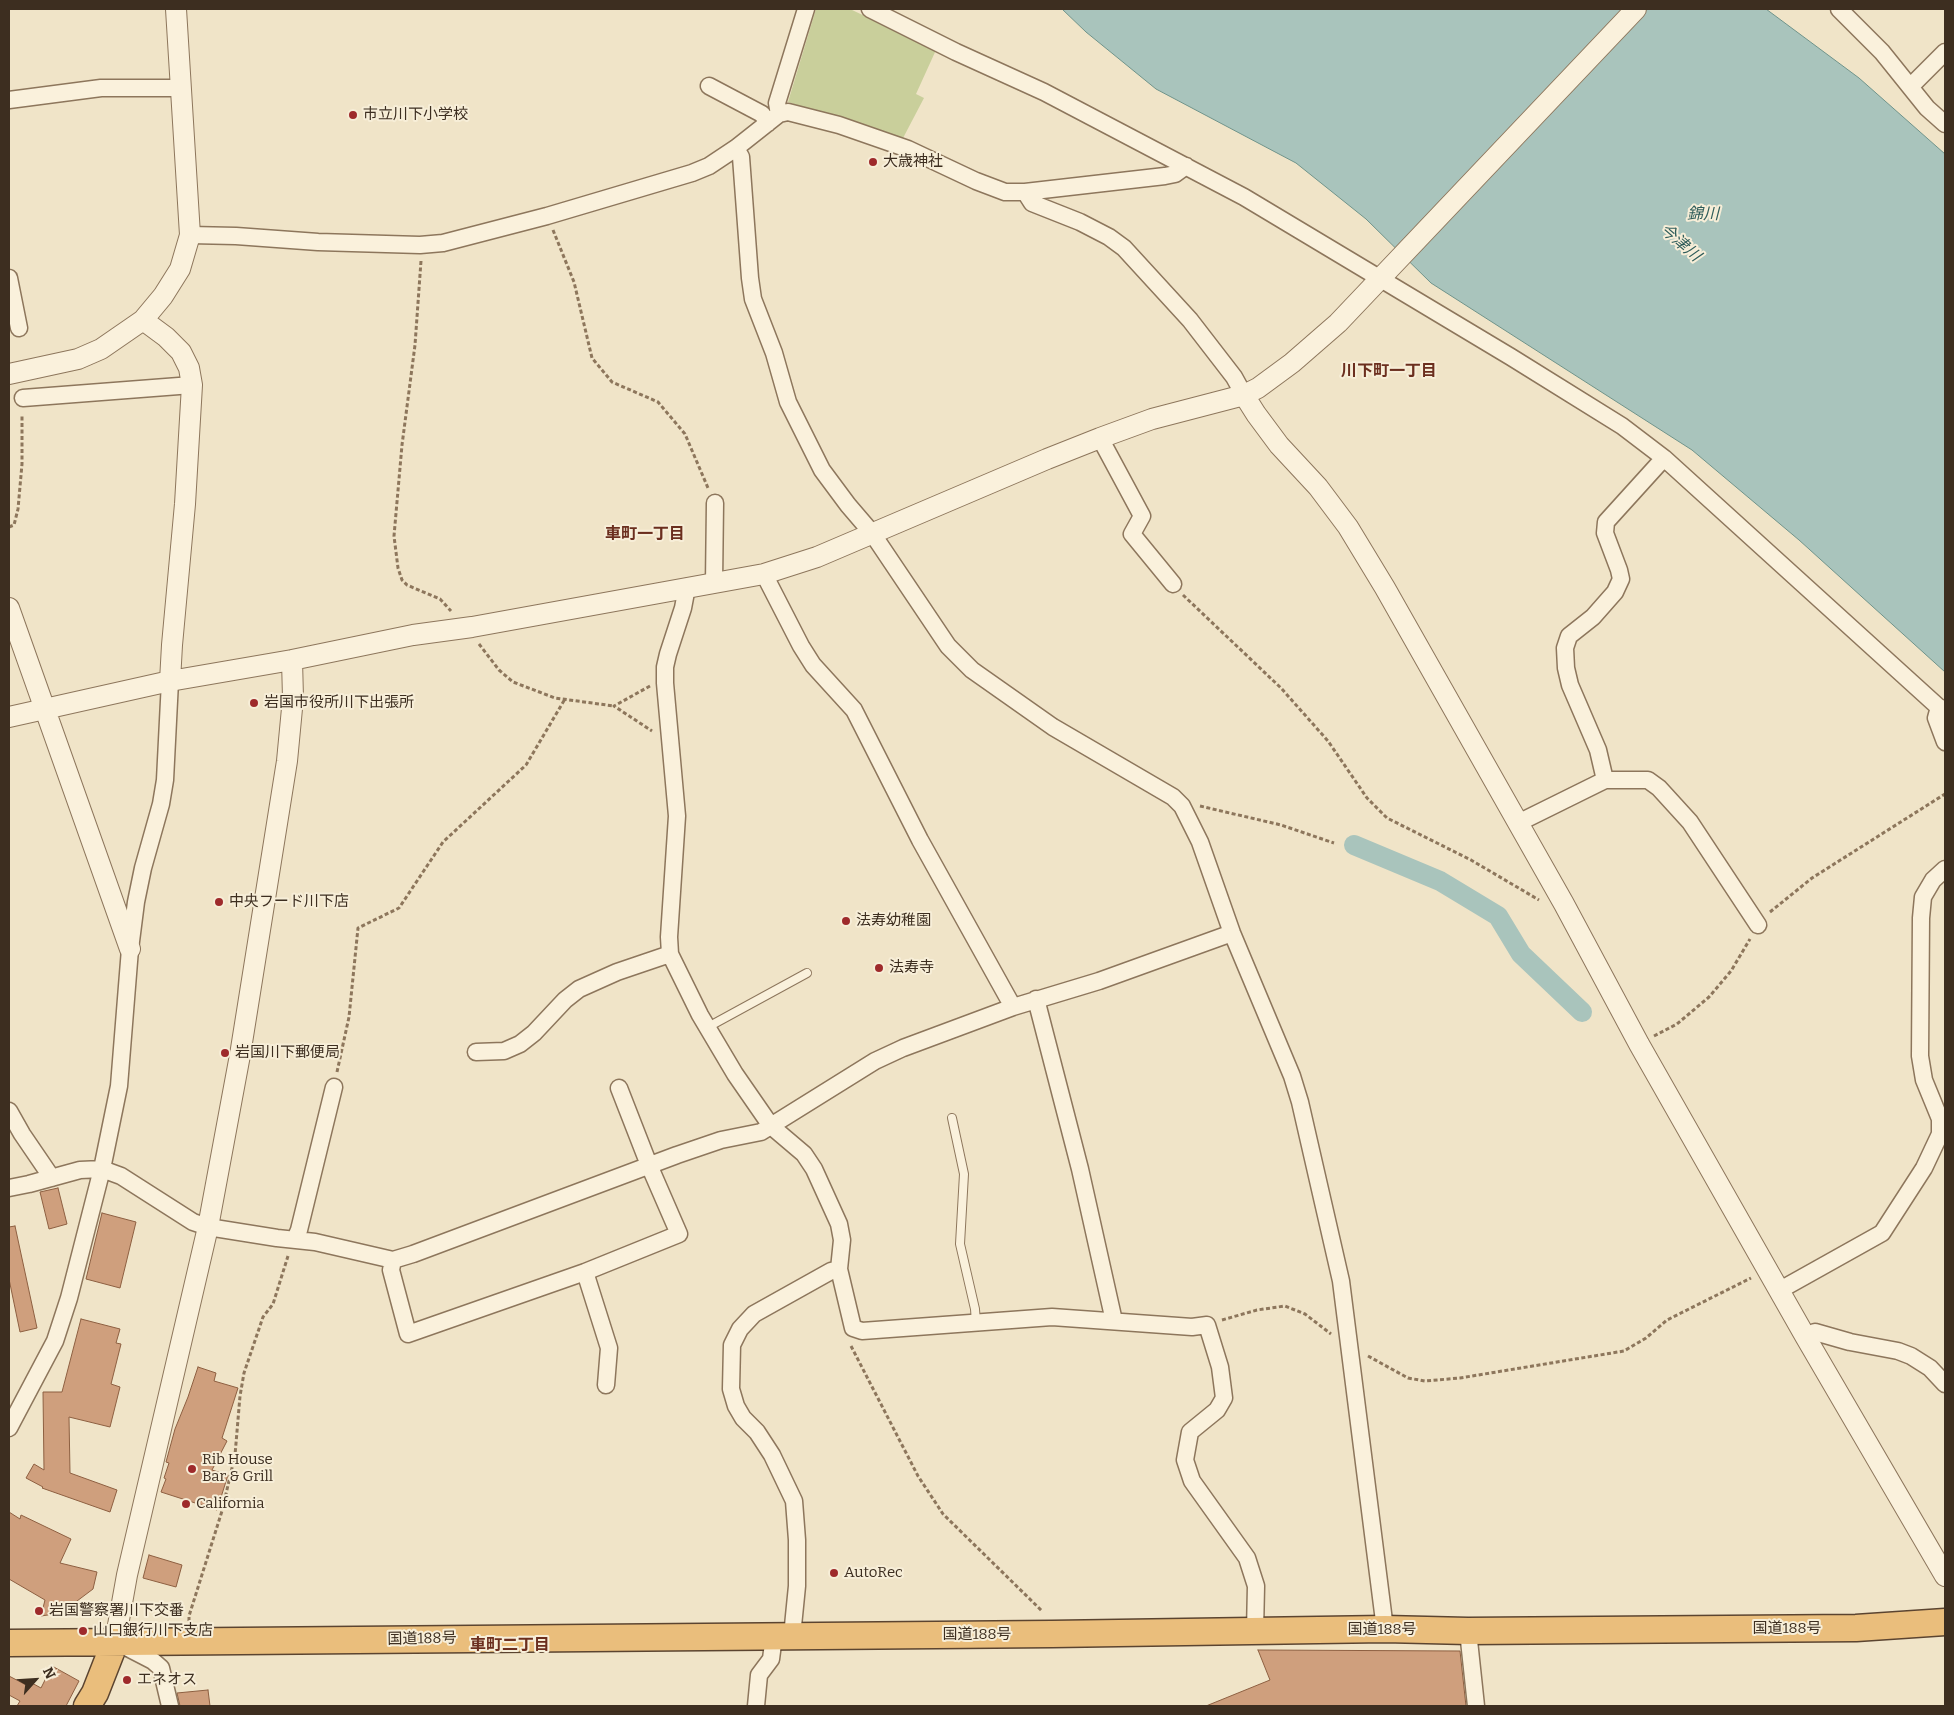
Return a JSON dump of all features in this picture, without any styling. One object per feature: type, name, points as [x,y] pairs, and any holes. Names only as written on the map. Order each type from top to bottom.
[{"type":"highway","name":"国道188号","points":[[9,1643],[1255,1632],[1385,1629],[1468,1631],[1856,1628],[1945,1622]]},
{"type":"highway","points":[[87,1706],[95,1693],[115,1642]]},
{"type":"street","points":[[9,374],[52,366],[101,349],[143,320],[163,296],[180,269],[190,235],[176,9]]},
{"type":"street","points":[[773,118],[806,9]]},
{"type":"street","points":[[870,9],[956,52],[1044,92],[1385,273],[1527,367],[1622,426],[1664,458],[1942,710],[1936,718],[1945,742]]},
{"type":"street","points":[[9,717],[170,681],[764,574],[817,557],[1100,438],[1152,419],[1244,395],[1258,388],[1292,364],[1338,323],[1636,9]]},
{"type":"street","points":[[1839,9],[1882,52],[1928,108],[1945,124]]},
{"type":"street","points":[[1911,86],[1945,52]]},
{"type":"street","points":[[709,86],[773,118]]},
{"type":"street","points":[[9,100],[101,88],[181,88]]},
{"type":"street","points":[[190,235],[236,236],[318,242],[420,245],[443,243],[547,216],[692,173],[708,166],[736,148],[773,118],[788,112],[839,125],[908,149],[976,181],[1005,192],[1025,192],[1165,176],[1175,174],[1186,166]]},
{"type":"street","points":[[736,148],[741,157],[750,278],[754,299],[774,353],[788,402],[822,470],[872,534],[948,646],[972,670],[1053,728],[1172,797],[1182,806],[1200,842],[1232,933],[1292,1076],[1300,1102],[1341,1281],[1385,1629]]},
{"type":"street","points":[[1025,192],[1032,203],[1080,222],[1109,237],[1124,248],[1190,320],[1234,377],[1256,414],[1279,445],[1318,487],[1348,527],[1385,588],[1564,904],[1639,1044],[1805,1336],[1945,1576]]},
{"type":"street","points":[[9,278],[19,328]]},
{"type":"street","points":[[9,1428],[55,1341],[69,1298],[102,1169],[119,1086],[130,949],[141,876],[161,804],[165,780],[172,645],[185,504],[192,385],[188,368],[181,352],[166,337],[143,320]]},
{"type":"street","points":[[22,398],[192,385]]},
{"type":"street","points":[[1100,438],[1142,516],[1132,534],[1174,584]]},
{"type":"street","points":[[1605,780],[1598,750],[1570,685],[1566,668],[1565,648],[1569,636],[1593,617],[1616,592],[1621,579],[1605,534],[1606,522],[1664,458]]},
{"type":"street","points":[[714,583],[715,503]]},
{"type":"street","points":[[764,574],[801,646],[813,665],[854,710],[920,840],[1013,1007]]},
{"type":"street","points":[[687,587],[683,608],[668,654],[665,683],[677,816],[669,937],[670,954],[735,1074],[771,1126],[804,1154],[814,1169],[839,1224],[842,1240],[839,1269],[853,1328],[862,1331],[1052,1317],[1192,1327],[1207,1325],[1220,1367],[1224,1398],[1217,1410],[1190,1432],[1185,1460],[1192,1481],[1247,1558],[1256,1586],[1255,1632]]},
{"type":"street","points":[[9,608],[130,949]]},
{"type":"street","points":[[170,1706],[161,1668],[153,1661],[115,1642],[126,1575],[208,1227],[240,1055],[287,761],[293,698],[292,660]]},
{"type":"street","points":[[1518,823],[1605,780],[1648,780],[1659,788],[1690,822],[1758,925]]},
{"type":"street","points":[[1780,1290],[1882,1233],[1924,1168],[1940,1134],[1940,1119],[1924,1080],[1920,1056],[1922,918],[1923,897],[1933,880],[1945,869]]},
{"type":"street","points":[[9,1188],[80,1170],[102,1169],[121,1176],[193,1222],[208,1227],[315,1242],[393,1260],[648,1165],[721,1140],[761,1132],[875,1061],[903,1048],[1013,1007],[1099,981],[1232,933]]},
{"type":"street","points":[[476,1052],[504,1051],[520,1044],[534,1033],[565,1000],[579,989],[617,972],[670,954]]},
{"type":"street","points":[[1036,999],[1080,1169],[1114,1321]]},
{"type":"street","points":[[295,1239],[299,1230],[334,1087]]},
{"type":"street","points":[[393,1260],[391,1270],[408,1334],[585,1272],[678,1234],[648,1165],[618,1088]]},
{"type":"street","points":[[9,1111],[52,1178]]},
{"type":"street","points":[[756,1706],[759,1674],[771,1659],[783,1636],[797,1586],[798,1540],[794,1501],[772,1455],[736,1406],[731,1389],[732,1345],[740,1328],[754,1314],[830,1272],[839,1269]]},
{"type":"street","points":[[585,1272],[609,1348],[606,1385]]},
{"type":"street","points":[[1805,1336],[1815,1332],[1850,1342],[1898,1351],[1911,1356],[1930,1368],[1945,1384]]},
{"type":"street","points":[[1468,1631],[1476,1706]]},
{"type":"lane","points":[[708,1027],[807,973]]},
{"type":"lane","points":[[952,1118],[964,1174],[960,1244],[975,1309],[976,1323]]},
{"type":"path","points":[[547,216],[574,282],[592,358],[612,382],[658,402],[685,434],[715,503]]},
{"type":"path","points":[[420,245],[415,344],[402,445],[394,536],[398,568],[402,580],[407,585],[440,599],[499,670],[513,682],[540,693],[565,699],[614,706],[658,735],[670,736]]},
{"type":"path","points":[[9,527],[14,525],[18,509],[22,464],[22,398]]},
{"type":"path","points":[[1174,584],[1202,614],[1282,688],[1328,741],[1367,798],[1387,818],[1471,860],[1541,901],[1564,904]]},
{"type":"path","points":[[614,706],[657,683],[665,683]]},
{"type":"path","points":[[334,1087],[349,1017],[358,928],[399,908],[443,842],[526,765],[565,699]]},
{"type":"path","points":[[1639,1044],[1677,1024],[1709,997],[1731,971],[1758,925],[1769,913],[1812,878],[1945,794]]},
{"type":"path","points":[[1182,806],[1195,805],[1281,825],[1334,842]]},
{"type":"path","points":[[188,1642],[189,1616],[222,1511],[235,1455],[244,1373],[263,1317],[273,1304],[290,1248],[295,1239]]},
{"type":"path","points":[[1207,1325],[1257,1310],[1285,1306],[1305,1314],[1349,1346],[1408,1378],[1425,1381],[1460,1378],[1624,1351],[1646,1338],[1667,1320],[1768,1270]]},
{"type":"path","points":[[853,1328],[850,1346],[918,1476],[942,1514],[1047,1617],[1052,1634]]},
{"type":"green space","points":[[816,9],[850,9],[936,50],[916,94],[924,98],[902,140],[788,102]]},
{"type":"water","name":"錦川","points":[[1062,9],[1766,9],[1859,78],[1945,154],[1945,672],[1799,540],[1692,450],[1431,283],[1366,219],[1296,163],[1156,89],[1086,32]]},
{"type":"building","points":[[58,1188],[67,1224],[49,1229],[40,1192]]},
{"type":"building","points":[[102,1213],[136,1222],[120,1288],[86,1279]]},
{"type":"building","points":[[15,1226],[37,1328],[20,1332],[9,1279],[9,1227]]},
{"type":"building","points":[[81,1319],[120,1329],[116,1343],[121,1344],[111,1384],[120,1387],[110,1427],[69,1417],[70,1473],[117,1490],[110,1512],[42,1488],[26,1478],[34,1464],[44,1470],[43,1392],[62,1392]]},
{"type":"building","points":[[198,1367],[216,1373],[214,1381],[238,1388],[222,1438],[227,1441],[212,1470],[228,1475],[217,1510],[161,1492],[166,1479],[164,1478],[169,1463],[166,1462],[175,1429]]},
{"type":"building","points":[[9,1512],[20,1519],[21,1515],[71,1539],[60,1563],[97,1572],[93,1589],[61,1613],[41,1616],[45,1600],[9,1579]]},
{"type":"building","points":[[149,1555],[182,1565],[176,1587],[143,1578]]},
{"type":"building","points":[[1258,1650],[1460,1651],[1466,1706],[1206,1706],[1270,1680]]},
{"type":"building","points":[[52,1666],[79,1681],[66,1706],[17,1706],[20,1701],[9,1695],[9,1676],[28,1686],[30,1682],[41,1688]]},
{"type":"building","points":[[208,1690],[210,1706],[180,1706],[177,1693]]},
{"type":"waterway","points":[[1354,845],[1440,881],[1498,916],[1521,954],[1582,1012]]},
{"type":"place","name":"市立川下小学校","points":[[353,115]]},
{"type":"place","name":"大歳神社","points":[[873,162]]},
{"type":"place","name":"岩国市役所川下出張所","points":[[254,703]]},
{"type":"place","name":"中央フード川下店","points":[[219,902]]},
{"type":"place","name":"法寿幼稚園","points":[[846,921]]},
{"type":"place","name":"法寿寺","points":[[879,968]]},
{"type":"place","name":"岩国川下郵便局","points":[[225,1053]]},
{"type":"place","name":"Rib House Bar & Grill","points":[[192,1469]]},
{"type":"place","name":"California","points":[[186,1504]]},
{"type":"place","name":"AutoRec","points":[[834,1573]]},
{"type":"place","name":"岩国警察署川下交番","points":[[39,1611]]},
{"type":"place","name":"山口銀行川下支店","points":[[83,1631]]},
{"type":"place","name":"エネオス","points":[[127,1680]]},
{"type":"district","name":"川下町一丁目","points":[[1389,372]]},
{"type":"district","name":"車町一丁目","points":[[645,535]]},
{"type":"district","name":"車町二丁目","points":[[510,1646]]},
{"type":"water label","name":"今津川","points":[[1680,243]]}]
